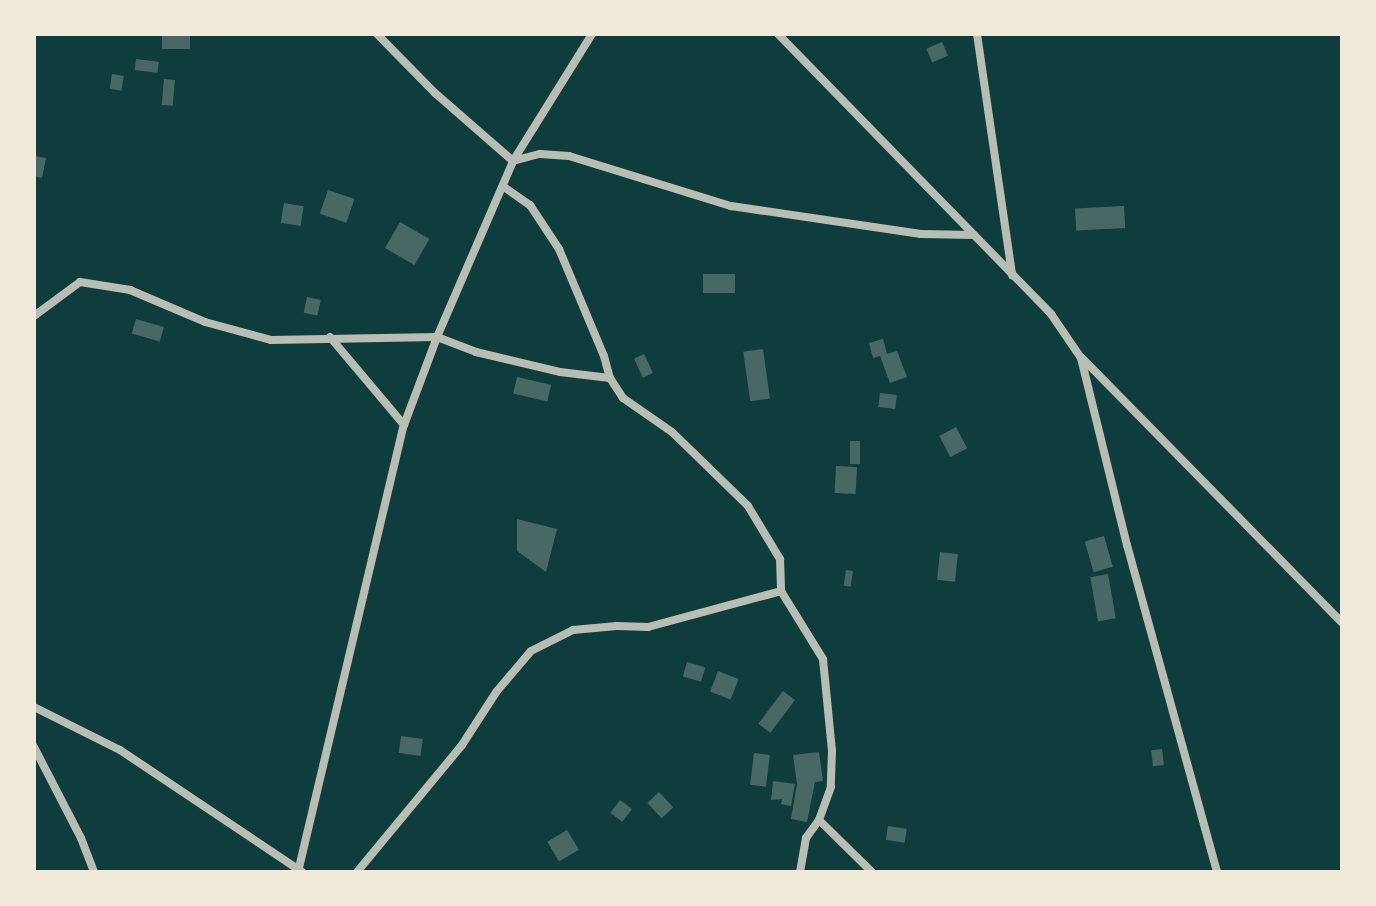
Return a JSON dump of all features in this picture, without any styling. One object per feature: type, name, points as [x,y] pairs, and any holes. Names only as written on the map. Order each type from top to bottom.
[{"type":"street","points":[[377,34],[435,93],[513,161]]},
{"type":"street","points":[[34,707],[120,750],[300,871],[404,425],[437,337],[513,161],[592,34]]},
{"type":"street","points":[[778,34],[1051,314],[1081,358],[1342,623]]},
{"type":"street","points":[[977,34],[1012,275]]},
{"type":"street","points":[[513,161],[540,154],[569,156],[731,206],[921,234],[974,235]]},
{"type":"street","points":[[504,187],[530,205],[559,249],[604,356],[610,378],[623,398],[672,432],[748,506],[780,559],[781,591],[823,659],[832,751],[831,787],[819,820],[806,838],[800,872]]},
{"type":"street","points":[[34,316],[80,282],[130,290],[205,322],[271,340],[437,337],[476,352],[548,369],[610,378]]},
{"type":"street","points":[[330,337],[404,425]]},
{"type":"street","points":[[1081,358],[1127,545],[1217,872]]},
{"type":"street","points":[[357,872],[462,745],[497,691],[531,651],[573,630],[648,627],[781,591]]},
{"type":"street","points":[[34,747],[81,838],[94,872]]},
{"type":"street","points":[[819,820],[872,872]]},
{"type":"building","points":[[162,35],[190,35],[190,49],[162,49]]},
{"type":"building","points":[[942,42],[948,56],[932,62],[926,49]]},
{"type":"building","points":[[136,59],[159,62],[157,73],[135,70]]},
{"type":"building","points":[[112,74],[124,76],[122,91],[110,89]]},
{"type":"building","points":[[164,79],[175,80],[173,106],[162,105]]},
{"type":"building","points":[[34,156],[46,158],[42,178],[34,176]]},
{"type":"building","points":[[328,190],[354,199],[346,223],[320,214]]},
{"type":"building","points":[[284,203],[304,206],[301,226],[281,223]]},
{"type":"building","points":[[1124,206],[1125,228],[1076,231],[1075,209]]},
{"type":"building","points":[[400,222],[429,239],[414,265],[385,248]]},
{"type":"building","points":[[703,274],[735,274],[735,293],[703,293]]},
{"type":"building","points":[[307,297],[321,300],[317,316],[304,313]]},
{"type":"building","points":[[136,319],[164,327],[160,341],[132,333]]},
{"type":"building","points":[[883,339],[887,354],[897,351],[907,377],[890,383],[880,356],[873,358],[869,343]]},
{"type":"building","points":[[763,349],[770,399],[750,401],[743,352]]},
{"type":"building","points":[[644,354],[653,373],[643,378],[634,359]]},
{"type":"building","points":[[517,377],[551,385],[547,401],[513,394]]},
{"type":"building","points":[[880,393],[897,395],[895,409],[878,407]]},
{"type":"building","points":[[956,427],[967,448],[950,457],[939,436]]},
{"type":"building","points":[[850,441],[860,441],[860,464],[850,464]]},
{"type":"building","points":[[836,466],[857,467],[856,494],[835,493]]},
{"type":"building","points":[[517,519],[557,529],[546,572],[517,551]]},
{"type":"building","points":[[1104,536],[1113,567],[1094,572],[1085,542]]},
{"type":"building","points":[[940,552],[958,554],[955,582],[937,580]]},
{"type":"building","points":[[846,570],[853,571],[851,587],[844,586]]},
{"type":"building","points":[[1108,574],[1116,618],[1098,621],[1090,577]]},
{"type":"building","points":[[687,662],[705,667],[701,682],[683,676]]},
{"type":"building","points":[[718,671],[739,679],[731,699],[710,692]]},
{"type":"building","points":[[783,691],[795,700],[770,733],[758,724]]},
{"type":"building","points":[[401,736],[423,739],[420,756],[399,753]]},
{"type":"building","points":[[1162,749],[1164,765],[1153,766],[1151,750]]},
{"type":"building","points":[[819,752],[823,781],[815,782],[807,822],[791,819],[797,784],[793,755]]},
{"type":"building","points":[[754,753],[770,755],[766,787],[750,785]]},
{"type":"building","points":[[773,781],[795,784],[791,806],[781,804],[782,799],[771,800]]},
{"type":"building","points":[[659,792],[673,807],[662,818],[647,803]]},
{"type":"building","points":[[620,800],[632,809],[622,822],[610,813]]},
{"type":"building","points":[[888,826],[907,829],[905,843],[886,840]]},
{"type":"building","points":[[567,830],[579,850],[559,862],[547,842]]}]
